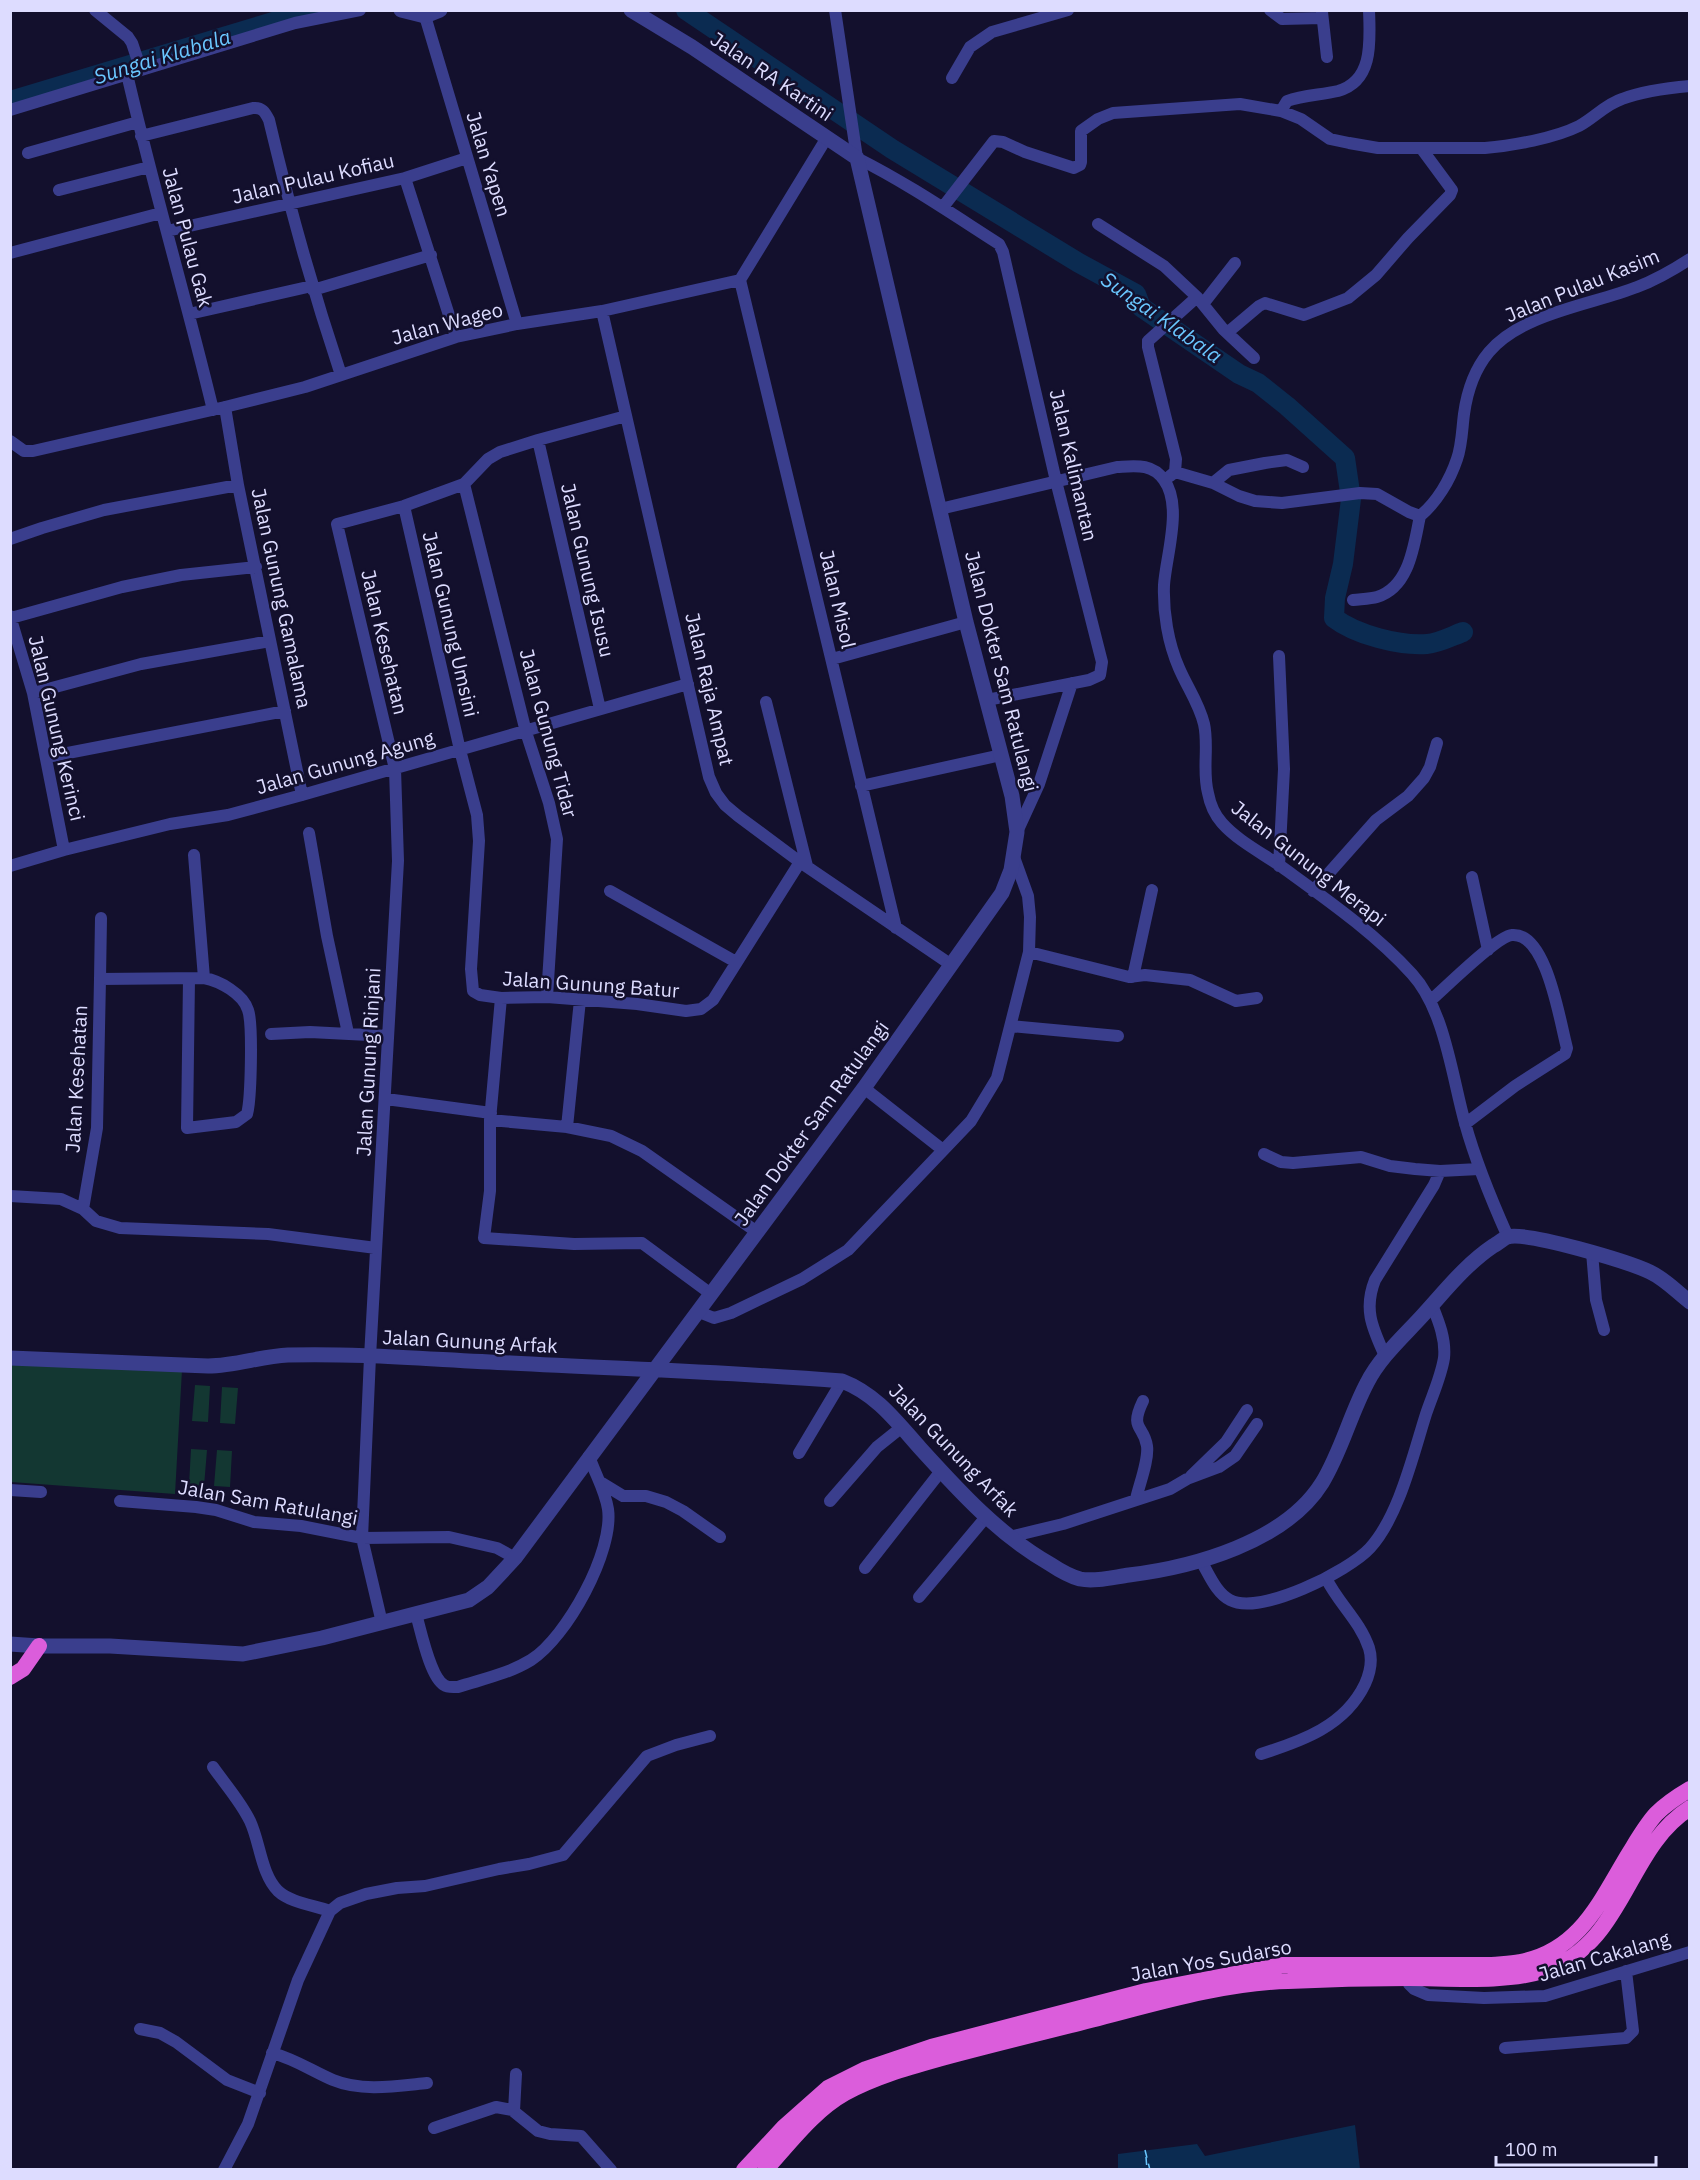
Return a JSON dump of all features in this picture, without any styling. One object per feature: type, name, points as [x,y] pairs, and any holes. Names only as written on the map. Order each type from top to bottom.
[{"type":"highway","points":[[10,1677],[23,1669],[39,1646]]},
{"type":"highway","name":"Jalan Yos Sudarso","points":[[1405,1972],[1521,1962],[1549,1953],[1562,1945],[1593,1914],[1640,1836],[1656,1814],[1689,1789]]},
{"type":"highway","name":"Jalan Yos Sudarso","points":[[765,2169],[826,2106],[839,2089],[866,2068],[931,2048],[1112,2000],[1282,1965],[1405,1972],[1468,1979],[1517,1976],[1544,1970],[1570,1960],[1603,1926],[1621,1900],[1653,1844],[1666,1827],[1689,1808]]},
{"type":"highway","name":"Jalan Yos Sudarso","points":[[744,2169],[819,2094],[839,2089]]},
{"type":"street","points":[[95,10],[128,37],[140,65]]},
{"type":"street","points":[[10,110],[127,74],[140,65],[295,23],[360,10]]},
{"type":"street","points":[[402,10],[425,16],[440,10]]},
{"type":"street","name":"Jalan RA Kartini","points":[[632,10],[692,47],[857,158]]},
{"type":"street","points":[[836,10],[857,158]]},
{"type":"street","points":[[952,78],[970,47],[992,32],[1068,10]]},
{"type":"street","points":[[1270,10],[1282,19],[1322,14],[1326,57]]},
{"type":"street","points":[[1281,111],[1287,101],[1340,90],[1355,82],[1365,69],[1368,56],[1369,10]]},
{"type":"street","name":"Jalan Yapen","points":[[425,16],[517,324]]},
{"type":"street","name":"Jalan Pulau Gak","points":[[127,74],[148,167],[189,314],[219,409]]},
{"type":"street","points":[[947,203],[994,141],[1003,142],[1048,161],[1070,167],[1077,166],[1081,162],[1081,131],[1098,119],[1113,113],[1240,104],[1281,111],[1301,119],[1330,139],[1378,148],[1485,148],[1524,142],[1567,131],[1581,125],[1610,104],[1622,99],[1668,88],[1689,86]]},
{"type":"street","points":[[141,136],[253,108],[262,109],[269,120],[312,288],[341,375]]},
{"type":"street","points":[[28,153],[138,122]]},
{"type":"street","points":[[740,280],[826,139]]},
{"type":"street","points":[[1227,333],[1265,303],[1304,315],[1348,298],[1376,275],[1450,195],[1452,189],[1447,181],[1420,148]]},
{"type":"street","name":"Jalan Pulau Kofiau","points":[[167,231],[405,178],[467,158]]},
{"type":"street","name":"Jalan Kalimantan","points":[[857,158],[947,203],[999,244],[1003,252],[1056,481],[1102,662],[1100,675],[1072,684]]},
{"type":"street","name":"Jalan Dokter Sam Ratulangi","points":[[10,1644],[122,1646],[243,1654],[287,1646],[469,1600],[488,1587],[515,1558],[589,1456],[699,1312],[864,1088],[1002,893],[1014,856],[1017,832],[1012,796],[966,622],[857,158]]},
{"type":"street","points":[[59,190],[148,167]]},
{"type":"street","points":[[405,178],[456,337]]},
{"type":"street","points":[[10,253],[161,213]]},
{"type":"street","points":[[1098,224],[1164,266],[1200,300],[1227,333],[1254,358]]},
{"type":"street","points":[[189,314],[312,288],[431,255]]},
{"type":"street","name":"Jalan Pulau Kasim","points":[[1420,516],[1438,498],[1457,460],[1468,395],[1477,369],[1504,337],[1522,326],[1638,286],[1665,274],[1689,259]]},
{"type":"street","points":[[940,509],[1112,468],[1139,465],[1154,470],[1165,481],[1175,472],[1176,459],[1148,340],[1175,315],[1200,300],[1235,263]]},
{"type":"street","name":"Jalan Wageo","points":[[11,442],[24,451],[33,451],[219,409],[341,375],[456,337],[602,310],[740,280]]},
{"type":"street","name":"Jalan Misol","points":[[740,280],[896,928]]},
{"type":"street","name":"Jalan Raja Ampat","points":[[602,310],[709,777],[716,793],[738,816],[803,864],[950,964]]},
{"type":"street","name":"Jalan Gunung Gamalama","points":[[219,409],[238,485],[302,795]]},
{"type":"street","points":[[404,506],[464,484],[488,459],[537,440],[626,416]]},
{"type":"street","name":"Jalan Gunung Isusu","points":[[537,440],[600,709]]},
{"type":"street","points":[[1213,483],[1229,470],[1265,463],[1287,460],[1303,467]]},
{"type":"street","points":[[1175,472],[1213,483],[1255,501],[1282,503],[1337,495],[1377,494],[1420,516],[1406,570],[1396,584],[1386,594],[1375,598],[1353,600]]},
{"type":"street","name":"Jalan Gunung Merapi","points":[[1165,481],[1173,519],[1164,585],[1165,610],[1170,640],[1179,667],[1195,698],[1204,724],[1205,773],[1210,803],[1223,825],[1259,854],[1280,866],[1356,923],[1414,976],[1430,1001],[1445,1044],[1479,1169],[1508,1237]]},
{"type":"street","name":"Jalan Gunung Tidar","points":[[464,484],[526,732],[549,803],[557,839],[547,997]]},
{"type":"street","points":[[10,539],[104,510],[238,485]]},
{"type":"street","name":"Jalan Kesehatan","points":[[395,769],[337,524],[404,506]]},
{"type":"street","name":"Jalan Gunung Umsini","points":[[404,506],[460,750],[474,800],[478,841],[471,982],[473,991],[480,995]]},
{"type":"street","points":[[11,617],[181,575],[255,567]]},
{"type":"street","name":"Jalan Gunung Kerinci","points":[[11,617],[33,693],[64,850]]},
{"type":"street","points":[[832,658],[966,622]]},
{"type":"street","points":[[33,693],[141,664],[270,641]]},
{"type":"street","points":[[1279,656],[1284,769],[1280,866]]},
{"type":"street","name":"Jalan Gunung Agung","points":[[10,866],[170,824],[228,815],[688,684]]},
{"type":"street","points":[[987,700],[1072,684],[1039,784],[1017,832]]},
{"type":"street","points":[[766,702],[803,864]]},
{"type":"street","points":[[47,757],[285,711]]},
{"type":"street","points":[[1313,891],[1376,820],[1408,796],[1424,778],[1430,767],[1437,742]]},
{"type":"street","points":[[861,786],[1001,755]]},
{"type":"street","name":"Jalan Gunung Rinjani","points":[[382,1623],[362,1538],[398,861],[395,769]]},
{"type":"street","points":[[309,833],[327,936],[348,1033]]},
{"type":"street","points":[[194,855],[204,978]]},
{"type":"street","points":[[699,1312],[714,1318],[725,1316],[770,1296],[848,1250],[971,1121],[997,1078],[1029,952],[1028,896],[1014,856]]},
{"type":"street","name":"Jalan Gunung Batur","points":[[480,995],[501,998],[547,997],[637,1004],[686,1011],[701,1009],[713,1000],[803,864]]},
{"type":"street","points":[[1472,877],[1488,950]]},
{"type":"street","points":[[1133,977],[1152,890]]},
{"type":"street","points":[[610,891],[736,962]]},
{"type":"street","name":"Jalan Kesehatan","points":[[83,1209],[97,1128],[102,918]]},
{"type":"street","points":[[1430,1001],[1495,943],[1512,935],[1523,936],[1532,943],[1548,973],[1567,1048],[1565,1054],[1559,1060],[1515,1086],[1465,1124]]},
{"type":"street","points":[[1029,952],[1133,977],[1145,975],[1190,980],[1236,1001],[1257,998]]},
{"type":"street","points":[[100,983],[204,978],[216,981],[239,998],[249,1011],[251,1034],[249,1109],[240,1121],[187,1128],[189,979]]},
{"type":"street","points":[[501,998],[490,1117],[490,1191],[484,1238],[574,1244],[642,1243],[711,1294]]},
{"type":"street","points":[[567,1127],[580,1000]]},
{"type":"street","points":[[1011,1026],[1118,1036]]},
{"type":"street","points":[[271,1034],[310,1032],[387,1036]]},
{"type":"street","points":[[864,1088],[943,1150]]},
{"type":"street","points":[[386,1099],[611,1136],[628,1144],[688,1182],[757,1232]]},
{"type":"street","points":[[1264,1154],[1281,1162],[1293,1163],[1361,1157],[1390,1166],[1440,1171],[1479,1169]]},
{"type":"street","points":[[1385,1356],[1370,1320],[1369,1294],[1375,1280],[1440,1171]]},
{"type":"street","points":[[10,1196],[61,1199],[83,1209],[96,1221],[120,1228],[268,1234],[376,1248]]},
{"type":"street","points":[[1508,1237],[1546,1241],[1624,1262],[1653,1274],[1689,1302]]},
{"type":"street","name":"Jalan Gunung Arfak","points":[[10,1358],[227,1366],[262,1357],[288,1355],[370,1357],[732,1372],[842,1381],[858,1387],[873,1397],[941,1471],[1009,1537],[1063,1572],[1080,1579],[1092,1580],[1160,1571],[1201,1561],[1266,1535],[1286,1520],[1321,1483],[1368,1380],[1385,1356],[1448,1285],[1486,1251],[1508,1237]]},
{"type":"street","points":[[1592,1252],[1596,1300],[1604,1330]]},
{"type":"street","points":[[1201,1561],[1221,1595],[1238,1604],[1253,1604],[1272,1600],[1326,1578],[1346,1567],[1370,1548],[1388,1519],[1409,1468],[1444,1359],[1440,1323],[1432,1305]]},
{"type":"street","points":[[799,1453],[842,1381]]},
{"type":"street","points":[[1136,1499],[1148,1448],[1137,1426],[1138,1413],[1143,1401]]},
{"type":"street","points":[[1188,1479],[1227,1442],[1247,1410]]},
{"type":"street","points":[[1009,1537],[1063,1524],[1170,1489],[1219,1467],[1235,1456],[1257,1424]]},
{"type":"street","points":[[830,1501],[877,1447],[902,1427]]},
{"type":"street","points":[[416,1614],[436,1677],[442,1684],[449,1687],[458,1687],[517,1668],[534,1658],[551,1643],[563,1627],[603,1554],[609,1528],[608,1507],[589,1456]]},
{"type":"street","points":[[865,1568],[941,1471]]},
{"type":"street","points":[[600,1482],[623,1496],[646,1496],[666,1502],[683,1511],[720,1538]]},
{"type":"street","points":[[10,1490],[41,1492]]},
{"type":"street","name":"Jalan Sam Ratulangi","points":[[120,1501],[206,1509],[254,1522],[301,1526],[362,1538],[449,1537],[497,1548],[515,1558]]},
{"type":"street","points":[[919,1597],[986,1517]]},
{"type":"street","points":[[1261,1754],[1292,1744],[1332,1724],[1361,1692],[1369,1675],[1371,1657],[1361,1630],[1334,1594],[1326,1578]]},
{"type":"street","points":[[224,2169],[248,2124],[298,1980],[330,1911],[340,1903],[366,1894],[425,1886],[563,1855],[647,1756],[710,1736]]},
{"type":"street","points":[[213,1767],[250,1821],[270,1878],[278,1891],[302,1903],[330,1911]]},
{"type":"street","name":"Jalan Cakalang","points":[[1405,1972],[1414,1989],[1428,1995],[1484,1998],[1545,1996],[1689,1952]]},
{"type":"street","points":[[1505,2048],[1626,2038],[1633,2031],[1626,1971]]},
{"type":"street","points":[[140,2029],[159,2033],[176,2042],[227,2080],[260,2093]]},
{"type":"street","points":[[272,2053],[290,2058],[334,2081],[350,2085],[368,2087],[427,2083]]},
{"type":"street","points":[[514,2111],[516,2074]]},
{"type":"street","points":[[434,2128],[496,2107],[514,2111],[538,2131],[581,2136],[611,2169]]},
{"type":"green space","points":[[11,1363],[182,1370],[175,1494],[11,1482]]},
{"type":"green space","points":[[195,1385],[210,1386],[208,1422],[192,1421]]},
{"type":"green space","points":[[222,1387],[238,1388],[235,1424],[220,1423]]},
{"type":"green space","points":[[191,1449],[207,1450],[204,1486],[189,1485]]},
{"type":"green space","points":[[217,1450],[232,1451],[230,1487],[214,1486]]},
{"type":"water","points":[[1355,2125],[1360,2169],[1118,2169],[1118,2154],[1197,2144],[1205,2156]]},
{"type":"waterway","name":"Sungai Klabala","points":[[10,101],[313,10]]},
{"type":"waterway","name":"Sungai Klabala","points":[[686,10],[892,149],[1079,263],[1136,294],[1141,307],[1239,374],[1258,383],[1345,458],[1351,499],[1343,564],[1335,598],[1334,618],[1354,630],[1404,643],[1432,643],[1463,632]]},
{"type":"ferry route","points":[[1145,2150],[1150,2170]]},
{"type":"ferry route","points":[[1146,2157],[1147,2170]]}]
